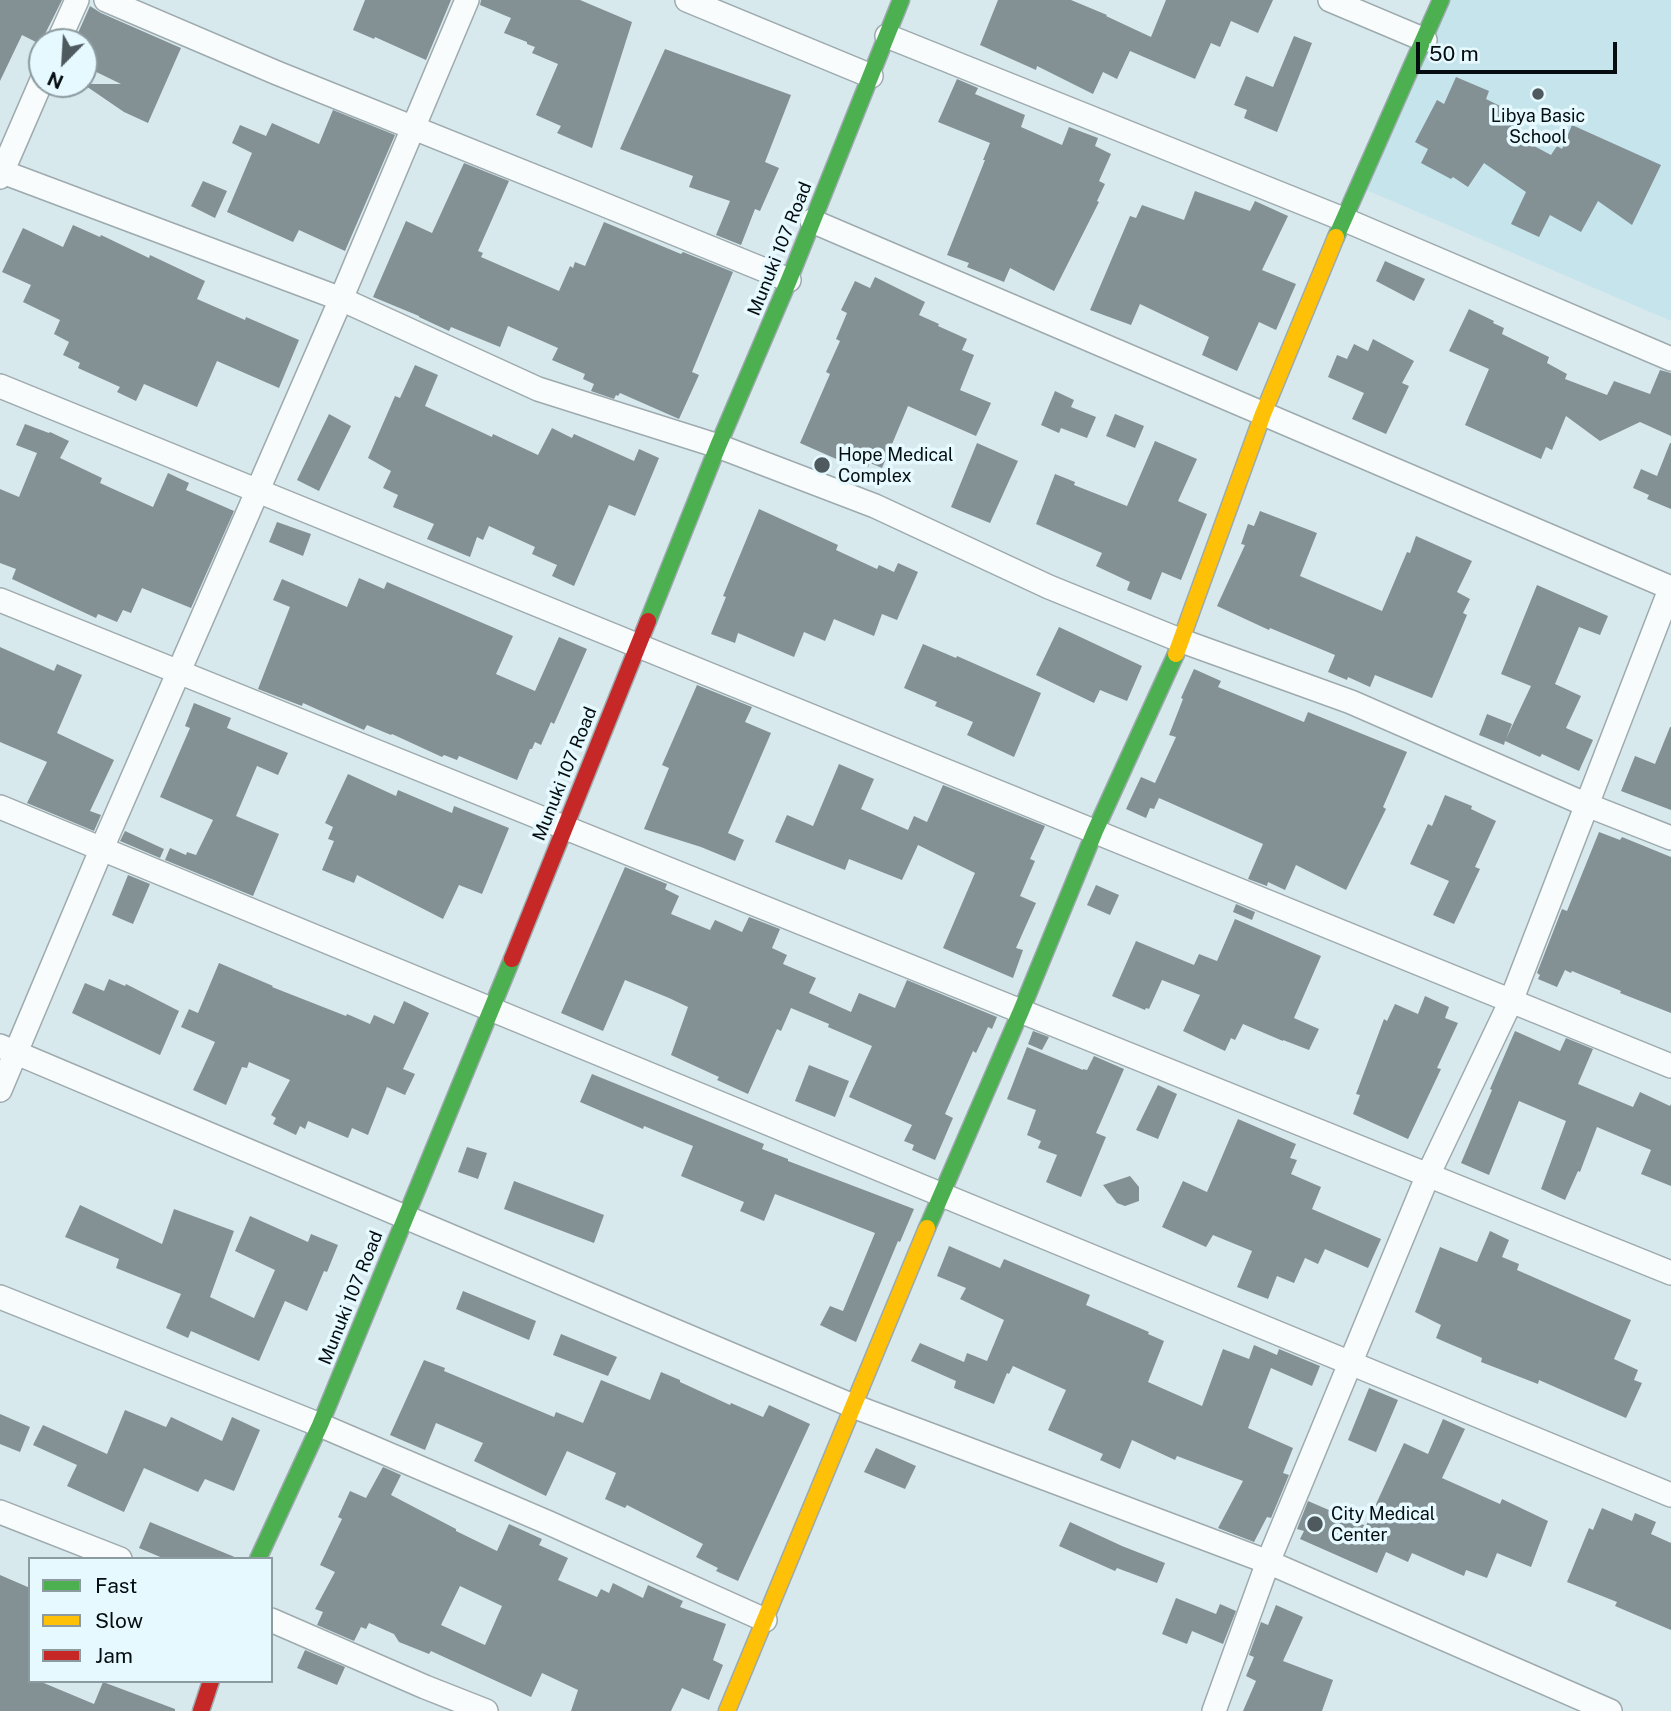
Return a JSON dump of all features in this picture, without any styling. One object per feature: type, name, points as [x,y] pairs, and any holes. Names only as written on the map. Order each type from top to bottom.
[{"type":"street","points":[[64,28],[77,0]]},
{"type":"street","points":[[106,0],[277,73],[789,281]]},
{"type":"street","points":[[0,1090],[467,0]]},
{"type":"street","points":[[687,0],[871,76]]},
{"type":"street","name":"Munuki 107 Road","points":[[259,1557],[320,1425],[492,1009],[901,0]]},
{"type":"street","points":[[1330,0],[1424,40]]},
{"type":"street","points":[[727,1711],[1095,831],[1182,641],[1263,414],[1343,219],[1441,0]]},
{"type":"street","points":[[887,36],[1343,219],[1671,359]]},
{"type":"street","points":[[34,98],[1,173],[341,299],[538,388],[718,446],[875,506],[1049,587],[1182,641],[1351,702],[1587,805],[1671,838]]},
{"type":"street","points":[[812,221],[1671,588],[1511,1001],[1428,1175],[1268,1562],[1213,1711]]},
{"type":"street","points":[[0,386],[1671,1066]]},
{"type":"street","points":[[0,600],[1671,1273]]},
{"type":"street","points":[[0,807],[1671,1495]]},
{"type":"street","points":[[0,1046],[853,1406],[1268,1562],[1610,1711]]},
{"type":"street","points":[[0,1297],[320,1425],[550,1523],[765,1620]]},
{"type":"street","points":[[0,1512],[115,1557]]},
{"type":"street","points":[[273,1621],[486,1711]]},
{"type":"street","points":[[201,1711],[210,1683]]},
{"type":"shaded area","name":"Libya Basic School","points":[[1445,0],[1671,0],[1671,321],[1364,189]]},
{"type":"building","points":[[0,0],[62,0],[48,28],[28,28],[28,38],[22,35],[0,81]]},
{"type":"building","points":[[365,0],[451,0],[426,60],[353,30]]},
{"type":"building","points":[[481,0],[580,0],[632,22],[592,148],[557,133],[561,126],[536,115],[558,64],[532,53],[535,47],[527,42],[504,33],[511,18],[480,5]]},
{"type":"building","points":[[998,0],[1071,0],[1151,37],[1166,0],[1273,0],[1258,33],[1231,21],[1220,47],[1211,43],[1195,79],[1130,51],[1117,79],[1103,72],[1093,94],[1037,66],[1036,70],[980,45]]},
{"type":"building","points":[[90,6],[181,48],[148,123],[124,112],[98,94],[98,84],[121,84],[98,73],[98,28],[80,28]]},
{"type":"building","points":[[1294,36],[1312,43],[1277,132],[1244,118],[1247,110],[1234,105],[1246,76],[1273,87]]},
{"type":"building","points":[[665,49],[791,95],[765,162],[779,168],[760,211],[755,209],[741,245],[716,235],[730,201],[689,187],[693,176],[620,149]]},
{"type":"building","points":[[1456,77],[1489,91],[1486,99],[1526,119],[1517,137],[1551,155],[1557,146],[1562,149],[1572,125],[1661,165],[1632,225],[1598,201],[1581,232],[1550,215],[1539,237],[1511,224],[1526,192],[1484,163],[1468,187],[1421,163],[1428,149],[1415,142],[1437,100],[1444,104]]},
{"type":"building","points":[[957,79],[978,88],[975,94],[1025,115],[1021,127],[1062,145],[1069,127],[1098,138],[1095,146],[1111,154],[1099,181],[1105,184],[1097,201],[1099,202],[1054,291],[1010,268],[1004,282],[967,267],[969,263],[947,255],[990,143],[938,122]]},
{"type":"building","points":[[333,110],[395,135],[345,251],[299,230],[293,242],[227,212],[252,153],[232,143],[240,125],[266,136],[272,123],[319,144]]},
{"type":"building","points":[[464,163],[509,181],[478,251],[483,253],[481,257],[559,291],[570,266],[573,268],[575,262],[585,266],[604,222],[733,272],[692,372],[699,375],[679,419],[620,393],[614,399],[591,391],[594,384],[583,379],[585,374],[552,360],[558,348],[508,326],[500,347],[451,327],[449,331],[373,297],[406,221],[432,233]]},
{"type":"building","points":[[203,181],[227,191],[215,218],[191,206]]},
{"type":"building","points":[[1195,191],[1250,211],[1255,201],[1288,216],[1262,270],[1296,284],[1276,330],[1259,322],[1237,371],[1202,355],[1209,337],[1140,304],[1131,325],[1090,310],[1130,216],[1136,218],[1142,205],[1184,220]]},
{"type":"building","points":[[73,225],[149,258],[150,255],[205,281],[197,299],[299,340],[279,388],[217,361],[197,407],[144,384],[136,401],[117,392],[120,387],[78,368],[80,363],[63,355],[69,342],[54,334],[60,320],[23,302],[31,285],[2,272],[23,228],[63,247]]},
{"type":"building","points":[[1385,261],[1425,279],[1414,301],[1376,281]]},
{"type":"building","points":[[875,277],[925,302],[919,315],[967,339],[962,350],[974,355],[960,390],[991,403],[976,436],[908,406],[882,468],[870,463],[868,467],[845,457],[843,462],[800,443],[830,374],[826,372],[840,341],[836,339],[847,313],[841,310],[855,281],[870,288]]},
{"type":"building","points":[[1469,309],[1504,328],[1502,334],[1549,357],[1547,363],[1567,374],[1565,379],[1607,395],[1614,381],[1650,394],[1660,370],[1671,373],[1671,436],[1640,422],[1600,441],[1566,416],[1552,450],[1546,447],[1541,459],[1465,425],[1489,369],[1449,351]]},
{"type":"building","points":[[1373,339],[1414,361],[1402,383],[1409,386],[1386,434],[1352,419],[1364,393],[1328,377],[1337,355],[1347,359],[1354,344],[1368,351]]},
{"type":"building","points":[[415,365],[438,375],[425,406],[538,455],[552,428],[572,438],[574,434],[634,461],[639,449],[659,458],[635,516],[609,505],[574,586],[552,576],[557,565],[532,554],[535,547],[489,526],[483,540],[477,537],[470,557],[427,539],[434,524],[393,507],[398,495],[383,488],[391,471],[368,458],[395,396],[400,398]]},
{"type":"building","points":[[1055,391],[1074,400],[1071,407],[1096,417],[1087,438],[1061,428],[1059,433],[1041,425]]},
{"type":"building","points":[[329,414],[351,426],[319,491],[297,480]]},
{"type":"building","points":[[1115,414],[1144,426],[1135,448],[1106,436]]},
{"type":"building","points":[[25,424],[69,441],[60,458],[102,478],[100,483],[153,507],[168,473],[189,483],[186,490],[234,511],[191,608],[142,588],[131,613],[123,610],[117,622],[98,614],[96,618],[12,579],[16,569],[0,563],[0,489],[19,497],[37,453],[16,445]]},
{"type":"building","points":[[1155,441],[1197,459],[1178,501],[1207,514],[1181,580],[1162,572],[1151,600],[1127,590],[1130,582],[1096,566],[1102,553],[1036,524],[1055,474],[1075,482],[1074,485],[1127,506]]},
{"type":"building","points":[[977,443],[1018,461],[990,523],[951,507]]},
{"type":"building","points":[[1670,443],[1671,509],[1647,499],[1649,495],[1633,488],[1641,469],[1657,476]]},
{"type":"building","points":[[759,509],[838,545],[836,550],[877,569],[879,565],[894,572],[898,563],[918,572],[897,620],[882,614],[874,636],[834,619],[825,641],[804,632],[794,657],[738,633],[735,643],[711,634],[726,597],[723,596]]},
{"type":"building","points":[[1260,511],[1317,533],[1300,576],[1382,611],[1416,536],[1472,561],[1457,592],[1470,599],[1463,613],[1467,615],[1432,698],[1375,675],[1370,687],[1328,672],[1335,655],[1270,628],[1269,630],[1217,606],[1245,545],[1241,544],[1248,524],[1254,526]]},
{"type":"building","points":[[277,522],[311,534],[303,556],[269,542]]},
{"type":"building","points":[[359,578],[384,589],[387,582],[513,636],[496,674],[535,691],[559,637],[587,649],[554,724],[551,722],[541,745],[535,742],[530,749],[517,780],[459,756],[457,760],[444,755],[442,757],[367,725],[364,730],[303,703],[302,706],[258,689],[290,607],[273,600],[282,579],[347,607]]},
{"type":"building","points":[[1537,585],[1608,616],[1600,635],[1579,627],[1555,684],[1581,696],[1566,728],[1593,740],[1579,771],[1542,754],[1540,757],[1505,741],[1504,745],[1479,735],[1487,714],[1512,724],[1506,739],[1531,686],[1501,674]]},
{"type":"building","points":[[1059,627],[1142,666],[1127,701],[1100,690],[1094,703],[1036,675]]},
{"type":"building","points":[[923,644],[1041,693],[1014,757],[967,735],[973,722],[935,706],[937,702],[904,688]]},
{"type":"building","points":[[0,647],[54,671],[57,664],[82,675],[57,733],[114,760],[90,811],[101,815],[94,831],[27,803],[47,762],[0,742]]},
{"type":"building","points":[[1194,669],[1221,681],[1218,687],[1304,722],[1308,712],[1407,752],[1383,807],[1386,809],[1346,890],[1296,865],[1285,890],[1268,882],[1267,886],[1248,879],[1263,844],[1159,798],[1146,818],[1126,809],[1141,777],[1155,783],[1176,737],[1169,735]]},
{"type":"building","points":[[697,685],[752,707],[745,722],[771,733],[728,833],[744,840],[735,861],[644,829],[669,768],[662,765]]},
{"type":"building","points":[[194,703],[231,718],[227,728],[288,753],[278,775],[257,766],[236,816],[279,834],[253,896],[165,860],[170,848],[186,855],[187,852],[196,855],[213,820],[160,797],[190,728],[185,726]]},
{"type":"building","points":[[1670,727],[1671,810],[1621,791],[1635,756],[1655,764]]},
{"type":"building","points":[[839,764],[874,779],[861,809],[908,830],[914,816],[927,822],[943,785],[1045,826],[1030,859],[1035,861],[1020,896],[1036,903],[1016,948],[1023,950],[1013,978],[943,948],[975,873],[918,845],[902,880],[849,859],[845,870],[775,842],[787,815],[813,826]]},
{"type":"building","points":[[348,774],[396,796],[398,790],[452,813],[454,806],[509,828],[482,894],[459,885],[443,919],[357,875],[354,883],[322,870],[334,841],[328,839],[333,827],[325,823]]},
{"type":"building","points":[[1445,795],[1472,806],[1471,809],[1496,821],[1475,867],[1480,869],[1454,924],[1433,915],[1449,881],[1410,864],[1428,824],[1432,826]]},
{"type":"building","points":[[125,831],[164,849],[160,858],[120,841]]},
{"type":"building","points":[[1599,832],[1620,840],[1622,837],[1671,857],[1671,1013],[1572,971],[1571,973],[1565,970],[1557,987],[1538,979],[1540,975],[1537,973],[1562,909],[1567,911]]},
{"type":"building","points":[[625,867],[667,884],[665,889],[679,896],[671,914],[710,930],[715,920],[742,932],[749,917],[780,929],[772,948],[787,955],[783,964],[816,978],[809,993],[851,1012],[859,993],[895,1008],[907,980],[997,1017],[992,1029],[988,1027],[976,1053],[973,1051],[945,1114],[953,1118],[935,1160],[912,1150],[914,1145],[904,1141],[912,1125],[849,1097],[872,1046],[791,1008],[781,1031],[777,1029],[748,1094],[671,1055],[688,1007],[669,998],[625,980],[603,1031],[561,1013]]},
{"type":"building","points":[[128,875],[150,884],[133,924],[112,915]]},
{"type":"building","points":[[1096,885],[1119,895],[1110,915],[1087,905]]},
{"type":"building","points":[[1236,904],[1255,912],[1252,920],[1233,912]]},
{"type":"building","points":[[1235,919],[1321,956],[1294,1018],[1319,1029],[1309,1050],[1243,1024],[1235,1040],[1231,1038],[1225,1051],[1183,1031],[1200,995],[1162,980],[1149,1009],[1145,1010],[1112,996],[1136,941],[1194,965],[1199,954],[1217,961]]},
{"type":"building","points":[[219,963],[272,987],[370,1024],[374,1015],[394,1024],[404,1001],[429,1013],[403,1069],[415,1074],[405,1095],[387,1087],[368,1135],[352,1128],[348,1138],[308,1121],[305,1129],[300,1126],[296,1135],[273,1124],[276,1118],[271,1115],[290,1080],[249,1062],[247,1068],[242,1067],[226,1105],[193,1090],[215,1042],[181,1027],[189,1009],[198,1013]]},
{"type":"building","points":[[109,979],[125,986],[126,984],[179,1011],[160,1055],[72,1013],[85,983],[104,991]]},
{"type":"building","points":[[1425,996],[1449,1007],[1445,1018],[1458,1023],[1437,1068],[1441,1069],[1408,1139],[1353,1114],[1360,1095],[1356,1094],[1384,1019],[1387,1021],[1395,1004],[1418,1014]]},
{"type":"building","points":[[1033,1031],[1049,1037],[1042,1050],[1028,1044]]},
{"type":"building","points":[[1515,1031],[1560,1051],[1566,1038],[1593,1049],[1578,1084],[1633,1107],[1640,1092],[1670,1106],[1671,1104],[1671,1186],[1641,1174],[1651,1150],[1597,1127],[1580,1172],[1578,1171],[1565,1200],[1541,1189],[1566,1121],[1519,1101],[1489,1175],[1461,1163]]},
{"type":"building","points":[[1027,1047],[1083,1070],[1087,1070],[1094,1056],[1124,1069],[1096,1133],[1106,1137],[1081,1197],[1046,1182],[1057,1155],[1038,1148],[1041,1141],[1027,1135],[1036,1110],[1007,1099]]},
{"type":"building","points":[[809,1065],[849,1081],[835,1117],[795,1101]]},
{"type":"building","points":[[592,1074],[764,1144],[762,1149],[788,1161],[914,1209],[856,1342],[820,1325],[830,1306],[843,1311],[875,1233],[775,1194],[764,1221],[740,1211],[744,1202],[681,1176],[693,1146],[644,1126],[643,1129],[580,1102]]},
{"type":"building","points":[[1158,1085],[1177,1094],[1158,1139],[1136,1130]]},
{"type":"building","points":[[1238,1119],[1296,1144],[1290,1158],[1297,1160],[1291,1174],[1321,1187],[1312,1209],[1381,1239],[1368,1268],[1325,1249],[1318,1264],[1305,1258],[1294,1283],[1277,1276],[1268,1299],[1237,1287],[1252,1251],[1213,1235],[1206,1247],[1162,1227],[1183,1181],[1207,1192]]},
{"type":"building","points":[[467,1147],[487,1153],[478,1179],[458,1172]]},
{"type":"building","points":[[1130,1176],[1139,1187],[1139,1201],[1125,1206],[1117,1203],[1103,1185]]},
{"type":"building","points":[[514,1181],[604,1215],[594,1243],[504,1209]]},
{"type":"building","points":[[80,1205],[162,1244],[174,1209],[234,1231],[210,1297],[254,1318],[275,1270],[235,1251],[250,1216],[308,1242],[311,1234],[338,1245],[307,1311],[285,1301],[259,1361],[191,1331],[188,1338],[166,1328],[181,1294],[116,1268],[119,1259],[65,1237]]},
{"type":"building","points":[[1490,1231],[1509,1240],[1502,1257],[1519,1264],[1517,1270],[1631,1320],[1614,1359],[1638,1370],[1634,1380],[1642,1383],[1626,1418],[1539,1380],[1538,1384],[1481,1362],[1482,1358],[1436,1338],[1441,1325],[1415,1312],[1440,1247],[1477,1262]]},
{"type":"building","points":[[949,1246],[1000,1268],[1004,1259],[1090,1295],[1086,1305],[1164,1341],[1148,1382],[1202,1406],[1223,1349],[1249,1359],[1254,1345],[1277,1355],[1279,1349],[1320,1366],[1312,1386],[1271,1368],[1248,1428],[1293,1448],[1283,1473],[1289,1475],[1271,1518],[1267,1517],[1254,1542],[1218,1528],[1243,1481],[1177,1456],[1175,1460],[1132,1440],[1120,1469],[1100,1460],[1103,1454],[1048,1430],[1066,1390],[1013,1366],[1009,1374],[1007,1373],[994,1404],[954,1388],[956,1381],[911,1361],[920,1343],[964,1362],[967,1353],[987,1361],[1004,1320],[960,1299],[966,1288],[937,1276]]},
{"type":"building","points":[[463,1291],[536,1321],[529,1340],[456,1309]]},
{"type":"building","points":[[561,1334],[617,1357],[608,1376],[553,1355]]},
{"type":"building","points":[[424,1360],[554,1417],[556,1412],[583,1423],[601,1380],[650,1400],[661,1372],[730,1405],[731,1403],[763,1417],[769,1405],[810,1424],[738,1581],[716,1571],[718,1568],[696,1557],[703,1544],[627,1505],[625,1508],[605,1499],[616,1473],[567,1451],[546,1496],[474,1461],[483,1443],[436,1423],[425,1450],[390,1435]]},
{"type":"building","points":[[1369,1388],[1398,1400],[1376,1452],[1348,1440]]},
{"type":"building","points":[[125,1410],[166,1427],[171,1417],[222,1441],[232,1417],[260,1430],[234,1491],[205,1479],[198,1492],[144,1468],[124,1512],[67,1486],[77,1465],[33,1445],[43,1425],[107,1454]]},
{"type":"building","points":[[0,1414],[30,1427],[20,1452],[0,1444]]},
{"type":"building","points":[[1443,1419],[1465,1429],[1442,1478],[1500,1504],[1502,1499],[1548,1521],[1531,1567],[1497,1553],[1487,1578],[1466,1570],[1464,1576],[1412,1553],[1408,1562],[1386,1552],[1377,1573],[1300,1539],[1304,1531],[1297,1529],[1308,1501],[1366,1526],[1404,1443],[1428,1454]]},
{"type":"building","points":[[876,1448],[916,1466],[905,1489],[864,1472]]},
{"type":"building","points":[[383,1467],[401,1475],[391,1495],[497,1551],[509,1524],[542,1539],[539,1545],[568,1558],[558,1580],[597,1597],[601,1589],[609,1593],[613,1583],[643,1598],[648,1585],[683,1601],[680,1607],[726,1624],[713,1660],[723,1665],[709,1700],[682,1688],[671,1711],[571,1711],[578,1690],[542,1673],[531,1697],[431,1651],[429,1654],[399,1642],[394,1634],[369,1623],[366,1629],[361,1627],[354,1641],[317,1625],[323,1612],[315,1609],[335,1572],[320,1565],[342,1519],[338,1517],[350,1491],[366,1498]],"holes":[[[460,1586],[502,1606],[485,1645],[441,1625]]]},
{"type":"building","points":[[1602,1508],[1632,1521],[1635,1513],[1656,1522],[1651,1534],[1671,1543],[1671,1630],[1615,1606],[1617,1602],[1567,1582],[1589,1528],[1593,1530]]},
{"type":"building","points":[[150,1522],[235,1557],[160,1557],[139,1548]]},
{"type":"building","points":[[1070,1522],[1165,1563],[1157,1583],[1117,1568],[1115,1571],[1059,1546]]},
{"type":"building","points":[[0,1575],[28,1587],[28,1683],[44,1683],[94,1704],[103,1683],[106,1683],[175,1709],[175,1711],[0,1711]]},
{"type":"building","points":[[1176,1598],[1216,1614],[1220,1604],[1236,1611],[1223,1644],[1192,1631],[1187,1644],[1162,1634]]},
{"type":"building","points":[[1276,1605],[1303,1617],[1283,1661],[1333,1680],[1322,1711],[1243,1711],[1256,1681],[1246,1676],[1254,1657],[1249,1655],[1261,1622],[1268,1625]]},
{"type":"building","points":[[305,1650],[345,1667],[337,1685],[297,1668]]},
{"type":"traffic: fast","points":[[648,621],[901,0]]},
{"type":"traffic: fast","points":[[1336,237],[1441,0]]},
{"type":"traffic: fast","points":[[927,1228],[1095,831],[1176,654]]},
{"type":"traffic: fast","points":[[259,1557],[320,1425],[512,959]]},
{"type":"traffic: slow","points":[[1176,654],[1263,414],[1336,237]]},
{"type":"traffic: slow","points":[[727,1711],[927,1228]]},
{"type":"traffic: jam","points":[[512,959],[648,621]]},
{"type":"traffic: jam","points":[[201,1711],[210,1683]]},
{"type":"place","name":"Libya Basic School","points":[[1538,94]]},
{"type":"place","name":"Hope Medical Complex","points":[[822,465]]},
{"type":"place","name":"City Medical Center","points":[[1315,1524]]}]
